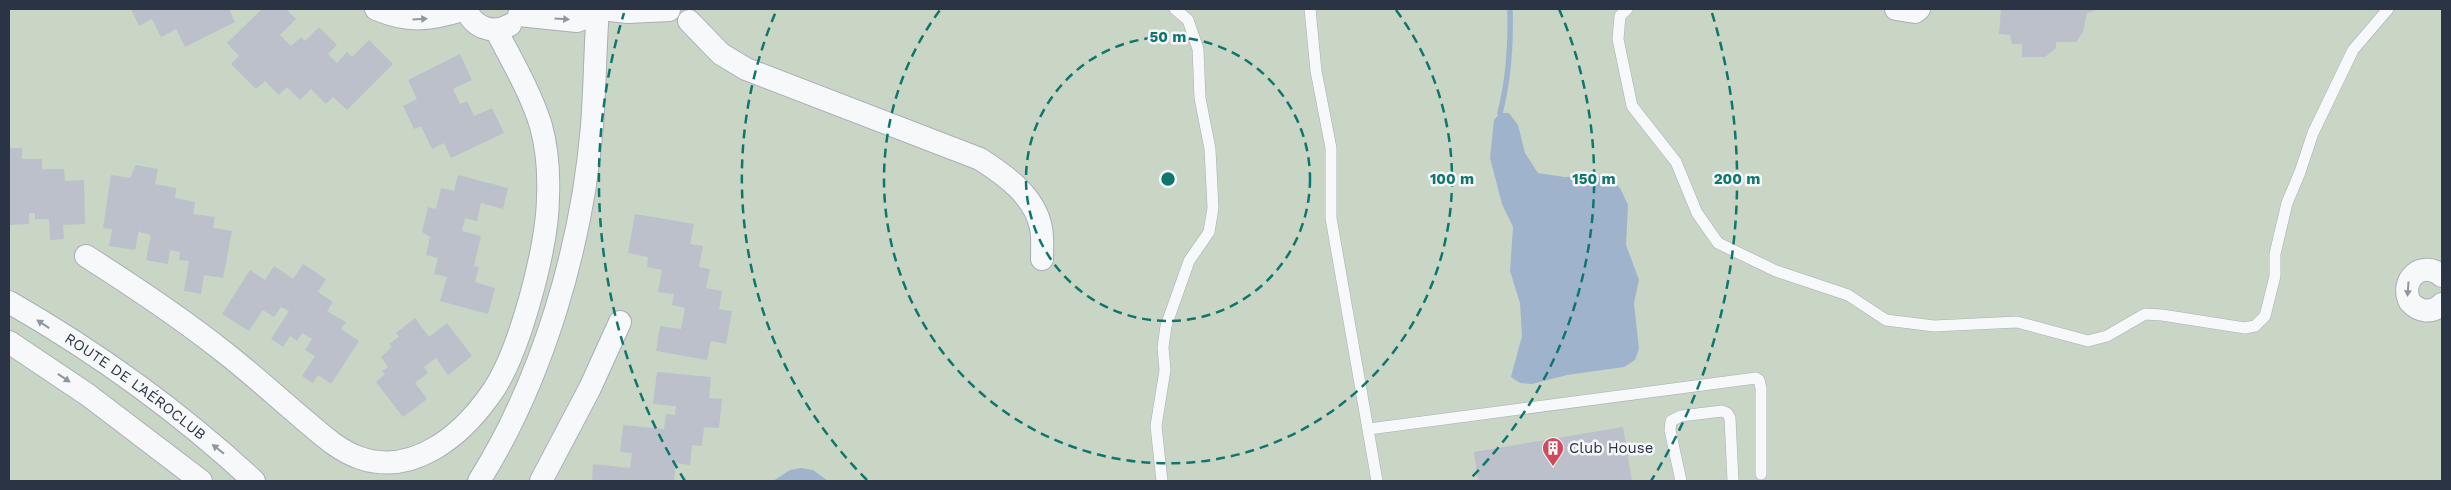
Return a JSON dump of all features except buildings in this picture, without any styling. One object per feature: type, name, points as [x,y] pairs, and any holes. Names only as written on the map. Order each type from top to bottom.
[{"type":"street","points":[[376,9],[394,16],[416,20],[441,16],[465,9],[469,16],[480,26],[496,30],[505,27],[520,12],[577,20],[600,10],[669,9],[679,20],[694,15],[720,54],[746,68],[980,159],[1006,175],[1027,198],[1041,227],[1042,259]]},
{"type":"street","points":[[1896,9],[1915,12],[1919,9]]},
{"type":"street","points":[[479,481],[500,448],[526,393],[558,299],[578,218],[592,128],[600,10]]},
{"type":"street","points":[[86,256],[152,299],[224,352],[334,446],[360,458],[385,463],[408,461],[432,451],[458,432],[491,394],[512,351],[544,244],[548,197],[541,126],[496,30]]},
{"type":"street","points":[[2440,308],[2421,310],[2414,307],[2410,302],[2406,289],[2408,282],[2417,272],[2431,270],[2442,276]]},
{"type":"street","name":"ROUTE DE L’AÉROCLUB","points":[[9,302],[109,366],[226,455],[254,481]]},
{"type":"street","points":[[541,481],[590,388],[620,322]]},
{"type":"street","points":[[9,342],[88,394],[201,481]]},
{"type":"lane","points":[[1162,481],[1156,426],[1165,370],[1163,347],[1166,326],[1189,261],[1209,232],[1213,208],[1210,149],[1200,98],[1198,49],[1188,20],[1175,9]]},
{"type":"lane","points":[[1310,9],[1316,71],[1331,148],[1331,218],[1377,481]]},
{"type":"lane","points":[[1627,9],[1620,16],[1618,39],[1632,106],[1676,162],[1697,213],[1718,243],[1776,271],[1848,295],[1886,320],[1934,326],[2017,322],[2088,341],[2107,336],[2145,314],[2245,328],[2255,326],[2265,316],[2275,276],[2275,254],[2287,203],[2313,133],[2353,50],[2388,9]]},
{"type":"lane","points":[[1369,429],[1756,378],[1759,380],[1761,388],[1761,474]]},
{"type":"lane","points":[[1681,481],[1670,430],[1671,421],[1681,416],[1722,411],[1727,412],[1730,418],[1733,481]]},
{"type":"green space","points":[[9,9],[2442,9],[2442,481],[9,481]]},
{"type":"water","points":[[1500,113],[1509,113],[1518,125],[1525,153],[1538,173],[1564,177],[1608,176],[1620,188],[1628,205],[1626,245],[1639,280],[1634,303],[1639,349],[1635,360],[1624,367],[1567,375],[1532,384],[1520,383],[1511,377],[1522,336],[1520,303],[1510,271],[1513,227],[1502,204],[1490,158],[1494,120]]},
{"type":"water","points":[[801,468],[813,470],[828,481],[773,481],[790,470]]},
{"type":"waterway","points":[[1500,113],[1509,61],[1510,9]]},
{"type":"place","name":"Club House","points":[[1553,467]]}]
